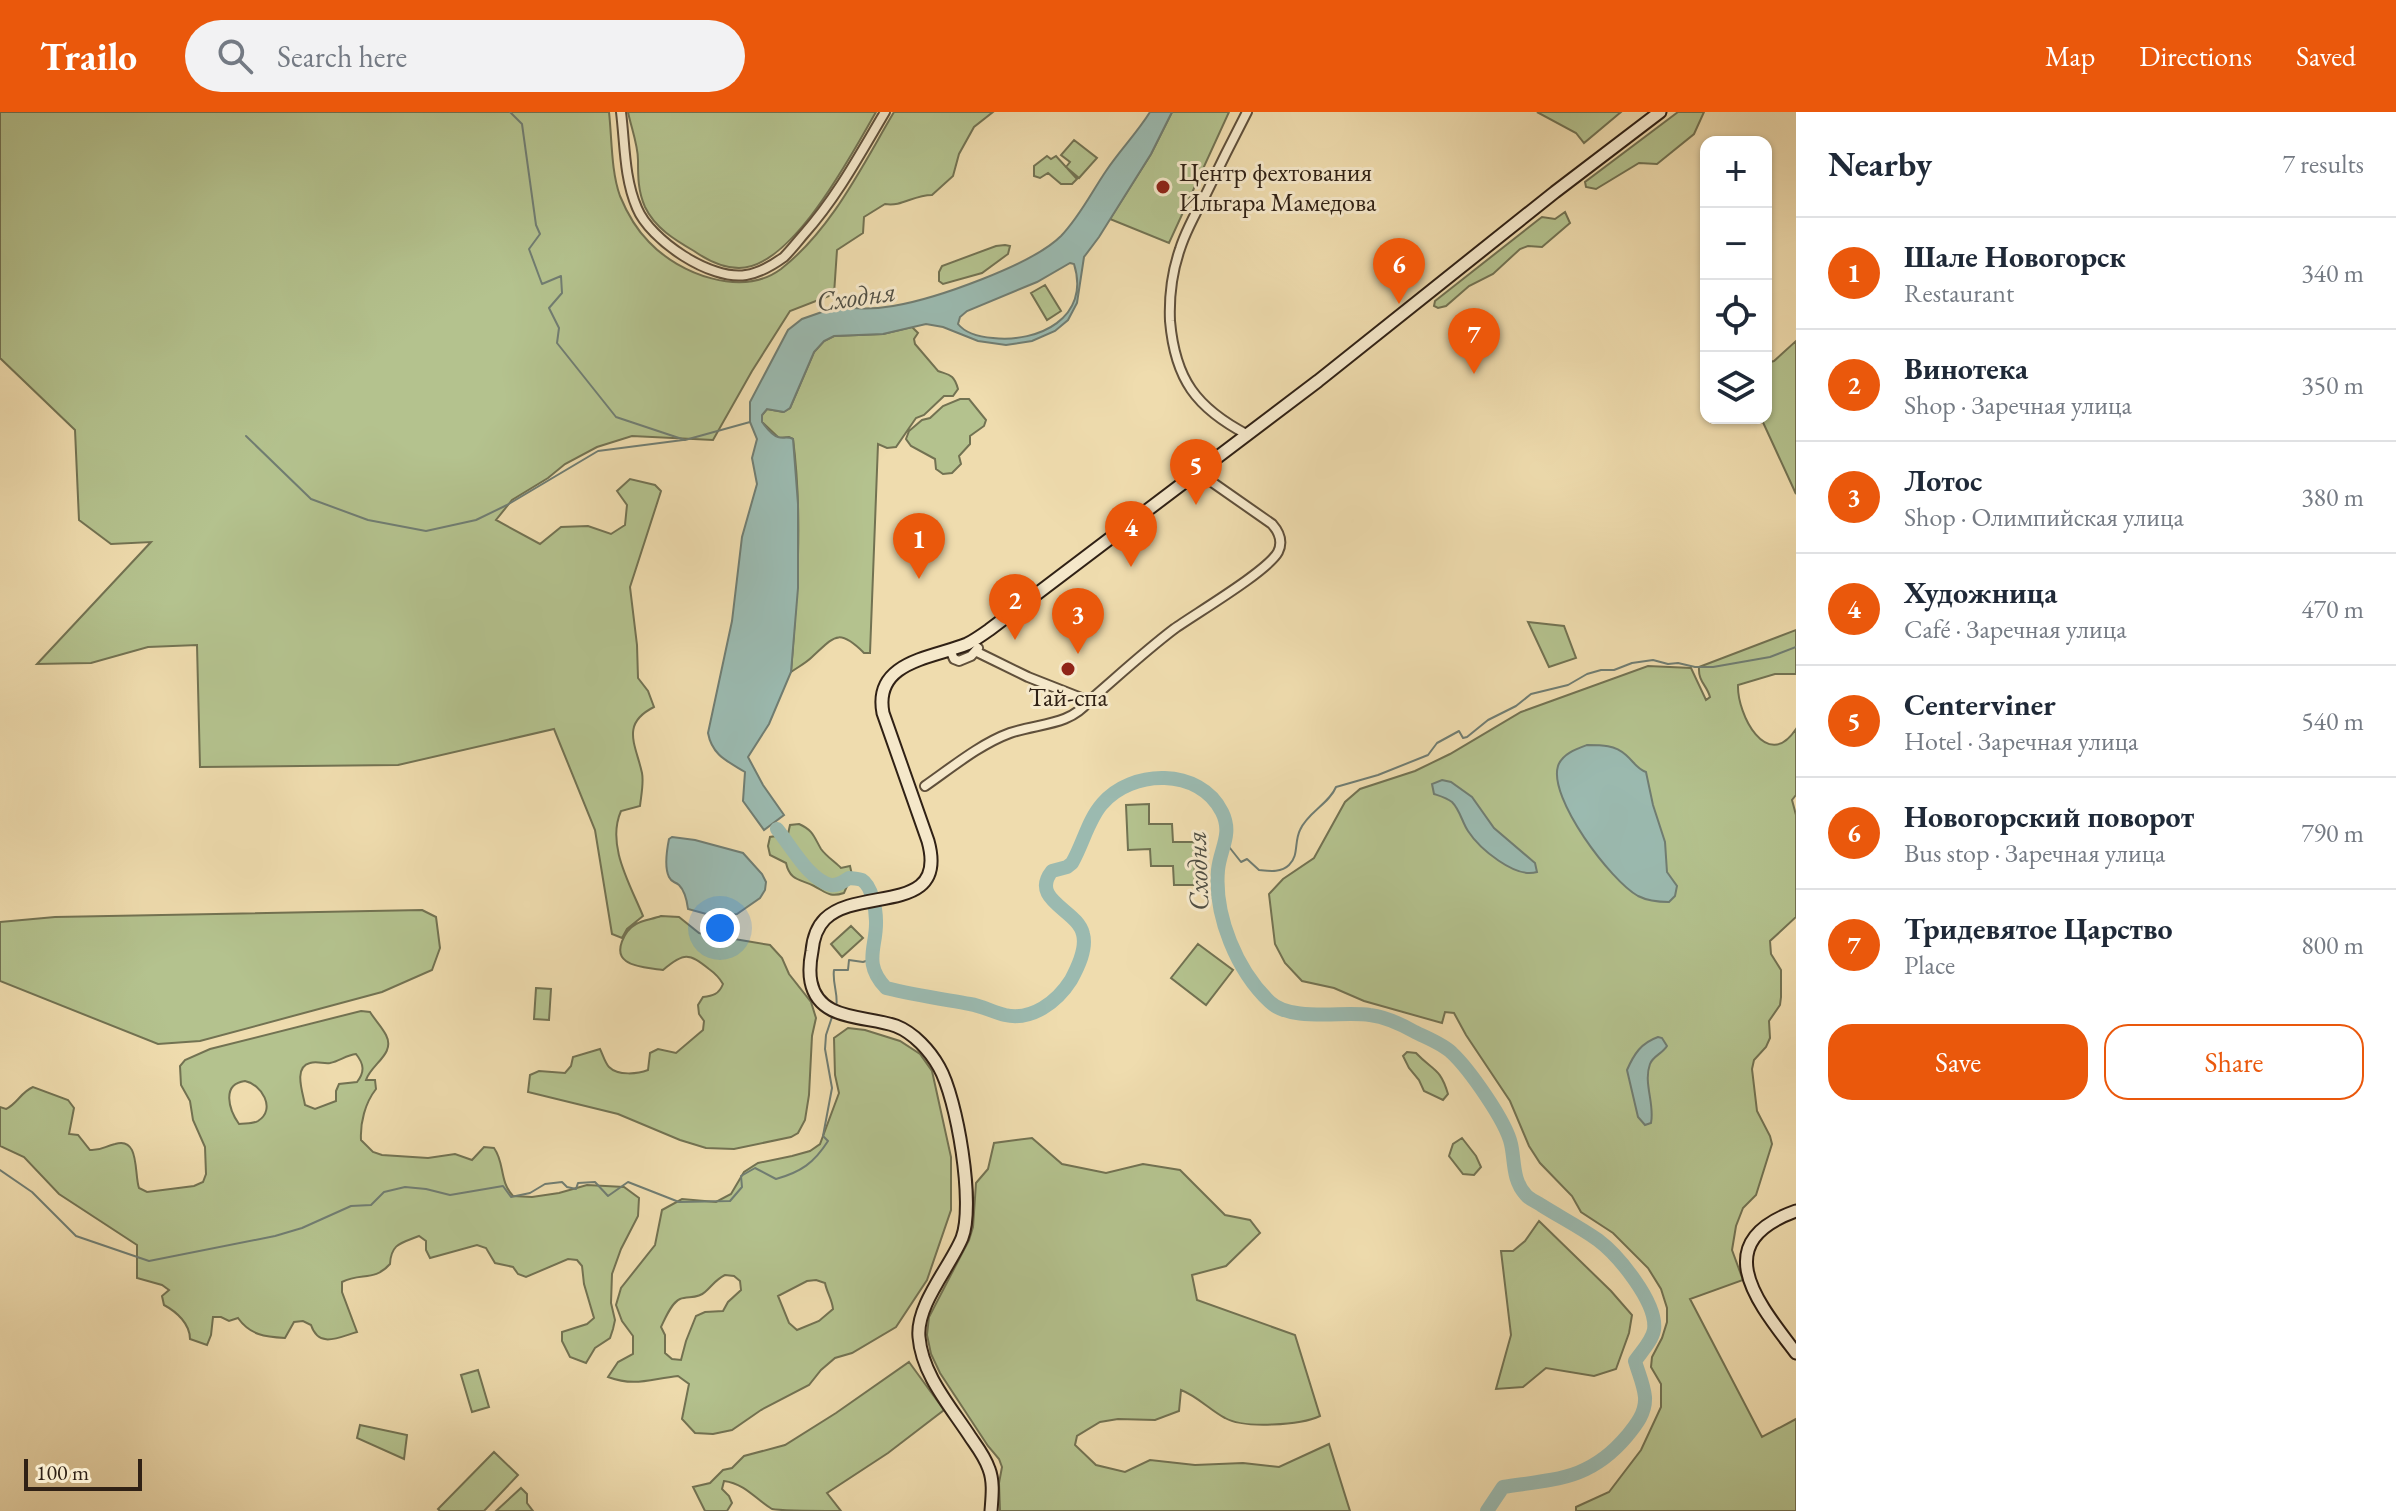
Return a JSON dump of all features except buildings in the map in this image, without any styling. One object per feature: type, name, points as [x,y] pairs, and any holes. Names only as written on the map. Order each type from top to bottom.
[{"type":"main road","points":[[991,1511],[992,1478],[987,1462],[926,1367],[919,1337],[925,1308],[962,1237],[967,1219],[967,1185],[945,1080],[934,1059],[906,1031],[830,1010],[817,998],[811,979],[812,948],[820,926],[833,913],[919,888],[933,866],[928,841],[883,713],[883,687],[896,671],[921,659],[976,646],[1660,112]]},
{"type":"main road","points":[[1796,1211],[1759,1232],[1748,1250],[1748,1278],[1761,1307],[1796,1353]]},
{"type":"street","points":[[621,112],[627,175],[638,212],[650,229],[674,249],[726,275],[744,275],[765,269],[785,256],[842,184],[885,112]]},
{"type":"street","points":[[1247,112],[1186,233],[1172,281],[1170,314],[1175,357],[1184,379],[1202,402],[1248,435]]},
{"type":"street","points":[[925,786],[975,751],[1009,734],[1063,721],[1080,712],[1171,631],[1259,570],[1278,551],[1279,536],[1272,524],[1199,473]]},
{"type":"street","points":[[976,646],[1028,677],[1089,701]]},
{"type":"green space","points":[[0,112],[609,112],[613,166],[620,196],[636,226],[649,242],[677,264],[694,272],[730,282],[748,282],[781,269],[816,235],[845,196],[894,112],[993,112],[974,127],[959,154],[953,176],[932,195],[885,204],[864,217],[863,233],[837,250],[834,294],[790,311],[713,440],[632,436],[597,447],[565,464],[512,500],[496,520],[540,544],[561,527],[588,526],[611,534],[625,525],[627,505],[617,491],[630,479],[655,485],[661,491],[630,587],[638,678],[648,691],[654,707],[643,714],[634,728],[634,744],[643,777],[640,806],[621,811],[617,824],[618,851],[643,916],[627,929],[622,938],[612,934],[595,830],[554,729],[398,765],[200,767],[197,645],[148,647],[91,663],[37,664],[151,542],[111,544],[79,520],[75,430],[0,358]]},
{"type":"green space","points":[[628,112],[876,112],[836,179],[800,229],[780,249],[759,263],[733,268],[710,260],[666,233],[649,214],[640,190],[637,148]]},
{"type":"green space","name":"Центр фехтования Ильгара Мамедова","points":[[1172,112],[1229,112],[1169,243],[1110,219],[1151,154]]},
{"type":"green space","points":[[1537,112],[1621,112],[1584,143],[1576,133]]},
{"type":"green space","points":[[1678,112],[1704,112],[1694,134],[1657,164],[1639,163],[1596,189],[1586,187],[1585,182]]},
{"type":"green space","points":[[1074,140],[1097,158],[1079,178],[1066,167],[1070,162],[1061,155]]},
{"type":"green space","points":[[1047,156],[1051,159],[1056,156],[1077,179],[1072,184],[1061,184],[1048,173],[1040,178],[1034,176],[1034,166]]},
{"type":"green space","points":[[1565,212],[1570,223],[1542,247],[1520,249],[1493,274],[1469,286],[1446,306],[1434,306],[1435,301],[1542,217],[1555,219]]},
{"type":"green space","points":[[1010,246],[1008,254],[982,273],[943,284],[939,281],[942,266]]},
{"type":"green space","points":[[1045,285],[1061,311],[1047,320],[1031,293]]},
{"type":"green space","points":[[912,327],[918,333],[915,344],[938,371],[953,378],[958,389],[953,396],[944,396],[924,415],[916,418],[896,447],[887,448],[878,444],[870,653],[864,653],[848,640],[836,638],[791,672],[798,526],[793,439],[779,438],[762,422],[762,415],[767,409],[783,412],[790,408],[814,352],[824,341],[834,336],[883,334]]},
{"type":"green space","points":[[1796,341],[1796,494],[1764,424],[1772,424],[1774,361]]},
{"type":"green space","points":[[960,399],[969,399],[986,420],[984,426],[970,436],[970,444],[959,456],[961,464],[952,473],[943,474],[936,469],[935,459],[911,446],[906,439],[909,431],[922,420]]},
{"type":"green space","points":[[1528,622],[1564,626],[1576,658],[1549,667]]},
{"type":"green space","points":[[1796,630],[1796,674],[1775,674],[1738,685],[1748,723],[1765,742],[1775,745],[1785,741],[1796,729],[1796,795],[1792,800],[1796,815],[1796,917],[1770,941],[1771,954],[1781,970],[1780,1005],[1769,1021],[1770,1038],[1754,1060],[1752,1069],[1757,1111],[1772,1144],[1756,1195],[1743,1208],[1736,1226],[1732,1250],[1743,1280],[1690,1299],[1762,1437],[1796,1419],[1796,1511],[1576,1511],[1576,1507],[1609,1492],[1641,1450],[1661,1407],[1661,1384],[1651,1367],[1652,1357],[1667,1322],[1667,1308],[1661,1289],[1648,1268],[1613,1233],[1581,1212],[1572,1196],[1540,1163],[1529,1146],[1510,1101],[1454,1013],[1445,1012],[1442,1023],[1364,1001],[1334,988],[1302,981],[1285,963],[1275,944],[1269,894],[1283,879],[1314,858],[1345,802],[1360,789],[1415,771],[1521,712],[1648,666],[1691,668],[1706,700],[1710,697],[1699,667]]},
{"type":"green space","points":[[1149,804],[1149,824],[1172,824],[1173,842],[1194,842],[1195,885],[1174,885],[1173,866],[1151,866],[1150,849],[1128,850],[1126,805]]},
{"type":"green space","points":[[799,824],[810,831],[823,852],[841,868],[850,866],[852,875],[844,893],[828,894],[796,879],[786,863],[770,855],[770,837],[788,834],[790,825]]},
{"type":"green space","points":[[422,910],[436,917],[440,948],[432,970],[382,992],[200,1041],[158,1044],[0,981],[0,922],[55,917]]},
{"type":"green space","points":[[661,916],[679,917],[699,933],[770,945],[811,1002],[816,1018],[809,1095],[805,1120],[798,1133],[734,1149],[706,1148],[618,1114],[528,1092],[530,1075],[539,1071],[565,1073],[573,1057],[600,1049],[606,1063],[617,1072],[648,1070],[650,1053],[658,1049],[676,1053],[703,1030],[704,1021],[698,1005],[703,997],[715,994],[723,984],[715,974],[686,957],[663,970],[634,965],[622,957],[622,941],[628,931],[639,923]]},
{"type":"green space","points":[[851,926],[863,938],[842,957],[831,944]]},
{"type":"green space","points":[[1198,944],[1233,970],[1206,1005],[1171,978]]},
{"type":"green space","points":[[536,988],[551,989],[549,1020],[534,1019]]},
{"type":"green space","points":[[361,1011],[370,1012],[388,1042],[388,1048],[366,1080],[375,1080],[376,1089],[364,1113],[361,1140],[373,1152],[428,1158],[455,1154],[472,1160],[484,1147],[494,1148],[513,1196],[559,1193],[587,1185],[624,1187],[639,1198],[638,1216],[612,1274],[611,1303],[615,1320],[610,1338],[595,1348],[586,1363],[570,1357],[562,1341],[562,1332],[587,1324],[594,1318],[582,1266],[577,1260],[568,1259],[526,1277],[518,1274],[513,1267],[495,1263],[486,1248],[477,1245],[430,1258],[426,1241],[419,1236],[395,1248],[390,1264],[384,1270],[342,1282],[342,1292],[357,1332],[324,1339],[303,1321],[294,1322],[285,1338],[271,1337],[253,1332],[238,1318],[229,1321],[213,1317],[207,1345],[190,1339],[182,1319],[164,1305],[162,1296],[169,1290],[137,1278],[137,1245],[59,1194],[24,1157],[0,1146],[0,1107],[10,1107],[33,1087],[68,1100],[74,1108],[69,1134],[78,1135],[90,1150],[123,1143],[129,1146],[139,1188],[147,1192],[194,1186],[203,1182],[206,1174],[205,1147],[193,1120],[190,1101],[181,1085],[180,1066],[185,1060],[210,1049]],"holes":[[[356,1054],[362,1068],[357,1082],[339,1084],[336,1101],[315,1109],[305,1105],[300,1081],[305,1065],[330,1063]],[[245,1081],[261,1092],[266,1110],[258,1121],[239,1124],[229,1098],[233,1087]]]},
{"type":"green space","points":[[848,1028],[900,1041],[920,1054],[932,1071],[951,1157],[951,1210],[927,1280],[896,1327],[852,1353],[835,1358],[809,1385],[761,1410],[732,1430],[713,1434],[695,1433],[682,1419],[689,1384],[678,1376],[635,1382],[608,1377],[618,1362],[633,1354],[633,1336],[622,1321],[616,1305],[621,1288],[655,1245],[662,1210],[682,1199],[716,1202],[731,1194],[744,1172],[758,1163],[810,1151],[820,1144],[839,1093],[834,1038]],"holes":[[[725,1275],[734,1276],[740,1281],[741,1290],[723,1311],[696,1316],[681,1360],[672,1359],[665,1353],[665,1335],[661,1327],[671,1308],[680,1299],[702,1294]],[[807,1281],[825,1283],[833,1309],[819,1321],[797,1330],[789,1323],[778,1296]]]},
{"type":"green space","points":[[1407,1052],[1416,1053],[1439,1074],[1448,1094],[1443,1100],[1424,1091],[1403,1056]]},
{"type":"green space","points":[[1032,1138],[1062,1164],[1106,1173],[1143,1164],[1180,1170],[1225,1215],[1250,1220],[1260,1233],[1226,1266],[1192,1275],[1197,1300],[1295,1335],[1320,1416],[1287,1423],[1245,1424],[1225,1418],[1181,1390],[1179,1411],[1155,1420],[1100,1422],[1077,1436],[1075,1445],[1096,1465],[1125,1472],[1150,1460],[1195,1465],[1243,1463],[1279,1467],[1329,1444],[1350,1511],[1000,1511],[1002,1467],[999,1459],[940,1373],[927,1335],[929,1317],[969,1240],[976,1183],[988,1169],[994,1143]]},
{"type":"green space","points":[[1462,1138],[1481,1167],[1474,1175],[1463,1174],[1449,1156],[1453,1144]]},
{"type":"green space","points":[[1539,1221],[1632,1315],[1629,1333],[1616,1369],[1594,1376],[1546,1368],[1523,1387],[1496,1389],[1511,1335],[1501,1251],[1513,1251],[1525,1241]]},
{"type":"green space","points":[[909,1362],[944,1410],[888,1453],[827,1493],[841,1511],[772,1509],[744,1489],[724,1481],[722,1489],[732,1503],[727,1511],[705,1511],[693,1487],[710,1483],[744,1456],[785,1445]]},
{"type":"green space","points":[[478,1370],[489,1407],[472,1412],[461,1375]]},
{"type":"green space","points":[[360,1425],[407,1435],[404,1459],[357,1438]]},
{"type":"green space","points":[[494,1452],[518,1475],[484,1511],[440,1511],[438,1509]]},
{"type":"green space","points":[[521,1488],[527,1494],[527,1503],[533,1511],[496,1511]]},
{"type":"water","points":[[1150,112],[1172,112],[1151,154],[1084,257],[1077,303],[1068,320],[1055,331],[1032,341],[1006,345],[978,341],[943,327],[926,324],[883,334],[834,336],[814,352],[790,408],[784,412],[767,409],[762,415],[762,422],[773,435],[793,439],[798,504],[798,588],[791,672],[769,724],[748,757],[784,815],[764,830],[743,801],[745,772],[717,752],[708,733],[732,621],[742,537],[757,484],[752,458],[757,439],[750,422],[750,402],[788,330],[802,319],[839,306],[880,308],[933,296],[1006,269],[1047,247],[1068,228],[1111,163]],"holes":[[[1070,263],[1074,264],[1077,283],[1075,299],[1068,312],[1043,331],[1027,336],[993,338],[974,334],[958,324],[967,311],[1037,282]]]},
{"type":"water","points":[[1587,745],[1617,749],[1646,772],[1665,842],[1667,872],[1677,886],[1675,896],[1669,902],[1646,899],[1626,887],[1598,857],[1562,798],[1557,780],[1558,766],[1566,755]]},
{"type":"water","points":[[1442,780],[1451,782],[1472,797],[1494,828],[1535,863],[1537,872],[1528,873],[1508,867],[1480,846],[1452,802],[1434,794],[1432,784]]},
{"type":"water","points":[[672,837],[743,853],[766,882],[760,898],[737,914],[710,915],[688,909],[683,890],[667,873],[667,853]]},
{"type":"water","points":[[1658,1037],[1667,1046],[1653,1059],[1648,1071],[1652,1116],[1651,1123],[1645,1125],[1638,1117],[1627,1070],[1639,1050]]},
{"type":"waterway","points":[[510,112],[522,124],[536,225],[540,234],[529,249],[542,284],[561,276],[562,293],[549,308],[559,328],[557,343],[616,417],[685,440],[750,422]]},
{"type":"waterway","points":[[246,436],[311,499],[368,520],[426,531],[476,520],[598,451],[683,440]]},
{"type":"waterway","points":[[1226,843],[1241,862],[1247,859],[1259,870],[1282,869],[1294,857],[1298,835],[1304,824],[1336,787],[1378,775],[1428,755],[1437,743],[1459,731],[1463,738],[1467,737],[1531,694],[1568,685],[1587,674],[1614,670],[1632,663],[1653,660],[1713,667],[1770,657],[1796,647]]},
{"type":"waterway","name":"Сходня","points":[[777,829],[815,877],[831,885],[849,878],[861,880],[868,887],[876,916],[872,955],[874,971],[886,988],[1015,1016],[1034,1012],[1051,1002],[1071,980],[1079,964],[1084,946],[1083,934],[1073,918],[1050,897],[1046,890],[1047,881],[1052,871],[1072,863],[1102,804],[1115,792],[1147,779],[1182,780],[1212,797],[1222,812],[1226,827],[1218,870],[1224,924],[1238,959],[1258,989],[1270,1002],[1291,1012],[1382,1017],[1448,1050],[1477,1083],[1502,1122],[1511,1144],[1516,1177],[1526,1195],[1606,1247],[1635,1280],[1650,1307],[1654,1319],[1653,1334],[1635,1361],[1645,1403],[1640,1418],[1630,1432],[1613,1450],[1585,1469],[1556,1479],[1503,1487],[1487,1511]]},
{"type":"waterway","points":[[836,1007],[834,970],[848,970],[849,960],[863,962],[872,959]]},
{"type":"waterway","points":[[0,1170],[32,1192],[76,1236],[149,1261],[275,1236],[302,1228],[351,1206],[371,1205],[384,1192],[405,1187],[450,1195],[503,1186],[511,1197],[530,1193],[545,1184],[562,1182],[576,1189],[578,1183],[595,1182],[608,1196],[628,1182],[679,1202],[730,1201],[742,1187],[741,1176],[755,1168],[776,1179],[793,1173],[812,1161],[828,1141],[823,1136],[832,1088],[825,1049],[832,1017]]},
{"type":"place","name":"Центр фехтования Ильгара Мамедова","points":[[1163,187]]},
{"type":"place","name":"Новогорский поворот","points":[[1399,304]]},
{"type":"place","name":"Тридевятое Царство","points":[[1474,374]]},
{"type":"place","name":"Centerviner","points":[[1196,505]]},
{"type":"place","name":"Художница","points":[[1131,567]]},
{"type":"place","name":"Шале Новогорск","points":[[919,579]]},
{"type":"place","name":"Винотека","points":[[1015,640]]},
{"type":"place","name":"Лотос","points":[[1078,654]]},
{"type":"place","name":"Тай-спа","points":[[1068,669]]}]
